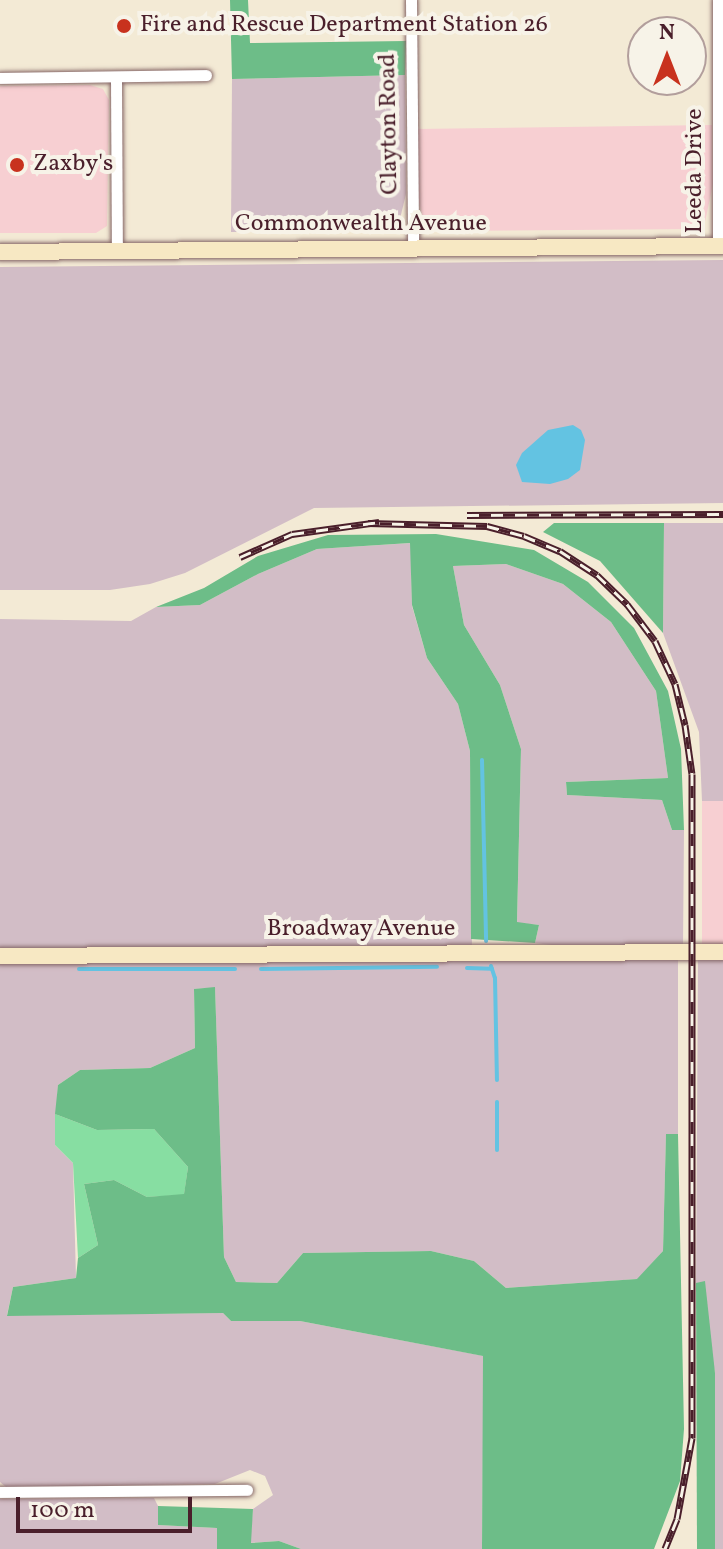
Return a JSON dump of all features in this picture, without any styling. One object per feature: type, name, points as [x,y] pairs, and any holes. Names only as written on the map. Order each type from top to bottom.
[{"type":"street","name":"Clayton Road","points":[[411,0],[413,248]]},
{"type":"street","name":"Leeda Drive","points":[[718,0],[720,246]]},
{"type":"street","points":[[0,78],[206,75]]},
{"type":"street","points":[[116,77],[117,250]]},
{"type":"street","name":"Commonwealth Avenue","points":[[0,252],[720,246]]},
{"type":"street","name":"Broadway Avenue","points":[[0,956],[723,952]]},
{"type":"street","points":[[0,1492],[247,1490]]},
{"type":"shaded area","points":[[405,75],[406,194],[399,223],[389,231],[231,232],[232,79]]},
{"type":"shaded area","points":[[90,85],[103,89],[109,100],[107,226],[96,233],[0,233],[0,86]]},
{"type":"shaded area","points":[[712,125],[713,184],[705,222],[696,229],[437,231],[425,225],[418,199],[416,129]]},
{"type":"shaded area","points":[[723,260],[723,503],[314,508],[185,573],[150,584],[110,590],[0,590],[0,267]]},
{"type":"shaded area","points":[[664,523],[723,523],[723,801],[702,801],[699,732],[663,633]]},
{"type":"shaded area","points":[[411,543],[412,606],[427,658],[458,704],[470,751],[472,947],[0,950],[0,619],[131,621],[156,607],[200,605],[258,574],[317,549]]},
{"type":"shaded area","points":[[506,564],[563,584],[611,622],[656,691],[668,778],[566,782],[567,795],[662,800],[672,830],[684,830],[683,946],[568,947],[535,943],[539,925],[517,923],[521,749],[500,685],[464,625],[453,566]]},
{"type":"shaded area","points":[[702,801],[723,801],[723,946],[702,946]]},
{"type":"shaded area","points":[[678,959],[678,1134],[666,1135],[663,1251],[638,1279],[506,1288],[474,1261],[431,1251],[303,1253],[277,1283],[236,1282],[224,1257],[215,988],[194,989],[195,1048],[150,1068],[80,1070],[58,1085],[55,1145],[73,1163],[76,1278],[13,1287],[7,1315],[223,1313],[231,1321],[300,1321],[484,1356],[482,1549],[301,1549],[279,1541],[250,1543],[253,1509],[273,1495],[265,1476],[250,1470],[215,1484],[6,1487],[0,1482],[0,962]]},
{"type":"shaded area","points":[[698,960],[723,960],[723,1549],[715,1549],[715,1373],[696,1283]]},
{"type":"shaded area","points":[[154,1498],[158,1506],[158,1525],[217,1528],[217,1549],[0,1549],[0,1499]]},
{"type":"green space","points":[[230,0],[248,0],[250,43],[406,41],[405,75],[232,79]]},
{"type":"green space","points":[[554,523],[664,523],[663,633],[600,561],[543,532]]},
{"type":"green space","points":[[436,534],[534,550],[588,582],[634,628],[668,691],[681,749],[684,830],[672,830],[662,800],[567,795],[566,782],[668,778],[656,691],[611,622],[563,584],[506,564],[453,566],[464,625],[500,685],[521,749],[517,922],[539,925],[535,943],[471,939],[470,751],[458,704],[427,658],[412,605],[410,543],[317,549],[258,574],[200,605],[156,607],[204,588],[258,556],[328,535]]},
{"type":"green space","points":[[215,987],[224,1257],[236,1282],[277,1283],[303,1253],[431,1251],[474,1261],[506,1288],[637,1279],[663,1251],[666,1134],[678,1134],[684,1429],[680,1481],[654,1549],[482,1549],[483,1356],[300,1321],[231,1321],[223,1313],[7,1316],[13,1287],[76,1278],[78,1258],[98,1245],[84,1184],[114,1180],[147,1197],[184,1194],[188,1167],[154,1129],[97,1130],[55,1114],[58,1085],[80,1070],[150,1068],[195,1048],[194,989]]},
{"type":"green space","points":[[55,1114],[97,1130],[154,1129],[188,1167],[184,1195],[147,1197],[114,1180],[84,1184],[98,1245],[78,1258],[73,1163],[55,1145]]},
{"type":"green space","points":[[705,1281],[715,1373],[715,1549],[697,1549],[696,1283]]},
{"type":"green space","points":[[158,1506],[253,1509],[251,1543],[279,1541],[301,1549],[217,1549],[217,1528],[158,1525]]},
{"type":"water","points":[[573,425],[581,430],[585,440],[580,470],[568,479],[550,484],[522,482],[516,465],[522,453],[548,430]]},
{"type":"waterway","points":[[482,760],[486,941]]},
{"type":"waterway","points":[[491,966],[495,978],[497,1080]]},
{"type":"waterway","points":[[261,969],[437,967]]},
{"type":"waterway","points":[[467,968],[492,969]]},
{"type":"waterway","points":[[79,969],[235,969]]},
{"type":"waterway","points":[[497,1102],[497,1150]]},
{"type":"railway","points":[[467,515],[723,514]]},
{"type":"railway","points":[[240,557],[292,534],[379,522]]},
{"type":"railway","points":[[368,523],[487,526],[524,536],[560,551],[597,575],[627,604],[655,641],[675,684],[692,774],[692,1438],[677,1519],[665,1549]]},
{"type":"place","name":"Fire and Rescue Department Station 26","points":[[124,26]]},
{"type":"place","name":"Zaxby's","points":[[17,165]]}]
